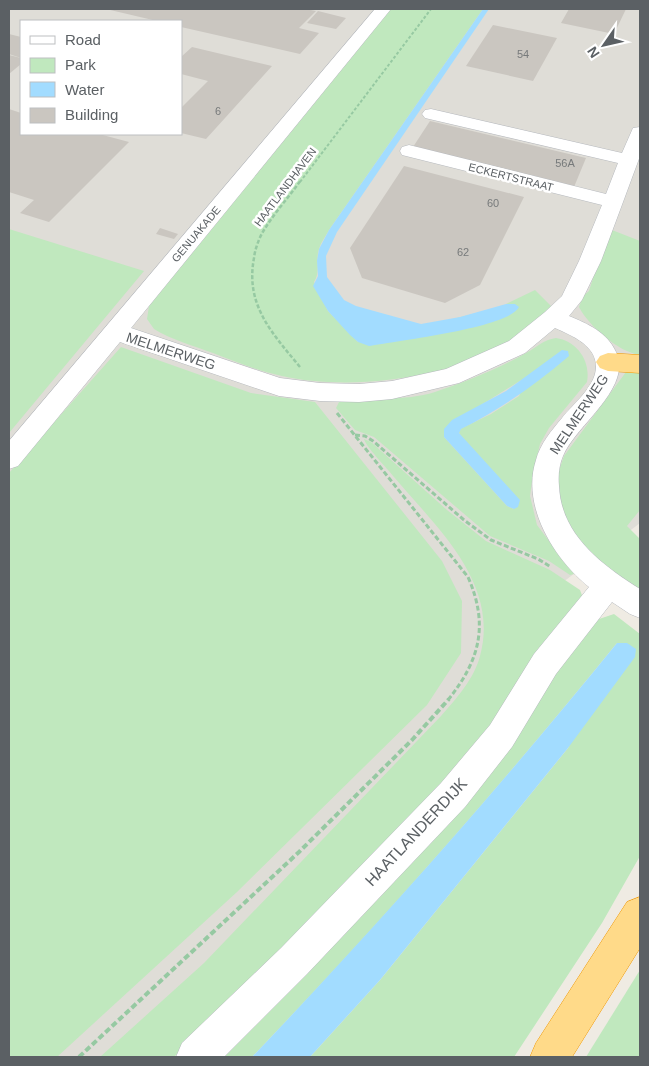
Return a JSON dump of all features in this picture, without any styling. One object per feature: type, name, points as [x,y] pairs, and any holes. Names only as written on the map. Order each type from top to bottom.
[{"type":"highway","points":[[608,362],[640,364]]},
{"type":"highway","points":[[550,1057],[640,915]]},
{"type":"street","name":"GENUAKADE","points":[[9,459],[383,9]]},
{"type":"street","points":[[431,114],[629,160]]},
{"type":"street","points":[[553,318],[571,300],[590,261],[640,132]]},
{"type":"street","name":"ECKERTSTRAAT","points":[[409,151],[613,202]]},
{"type":"street","name":"MELMERWEG","points":[[114,332],[279,386],[320,392],[359,393],[392,390],[451,377],[517,347],[553,318],[578,329],[598,344],[608,362],[607,375],[601,386],[553,450],[548,461],[546,484],[550,509],[564,539],[577,557],[609,584],[640,605]]},
{"type":"street","name":"HAATLANDERDIJK","points":[[196,1057],[294,960],[453,795],[501,736],[545,664],[609,584]]},
{"type":"path","name":"HAATLANDHAVEN","points":[[79,1057],[207,941],[362,790],[444,706],[474,659],[478,641],[479,610],[476,593],[468,577],[270,332],[258,311],[250,279],[254,250],[262,231],[431,9]]},
{"type":"path","points":[[355,435],[365,436],[373,441],[464,520],[491,540],[538,559],[556,571]]},
{"type":"shaded area","points":[[9,9],[640,9],[640,523],[545,596],[443,757],[128,1057],[9,1057]]},
{"type":"green space","points":[[391,9],[483,9],[321,244],[318,253],[317,274],[314,282],[328,311],[358,342],[514,304],[506,304],[535,290],[552,307],[520,335],[496,350],[468,362],[406,378],[373,381],[310,381],[273,374],[183,342],[154,329],[147,319],[149,306]]},
{"type":"green space","points":[[9,229],[144,271],[9,433]]},
{"type":"green space","points":[[612,230],[640,241],[640,355],[623,349],[605,337],[590,322],[579,307],[583,296],[589,291],[598,262]]},
{"type":"green space","points":[[551,339],[564,340],[576,348],[581,353],[588,374],[587,382],[549,428],[540,444],[530,496],[537,525],[574,574],[570,575],[549,561],[490,536],[374,437],[355,430],[336,408],[339,402],[351,400],[411,397],[435,392],[493,370]],"holes":[[[528,376],[519,396],[491,414],[460,429],[459,433],[514,509],[507,506],[444,437],[481,405]]]},
{"type":"green space","points":[[121,347],[251,393],[315,402],[442,561],[462,601],[461,653],[427,705],[237,892],[57,1057],[9,1057],[9,473]]},
{"type":"green space","points":[[626,372],[640,372],[640,510],[627,526],[640,539],[640,593],[608,572],[566,525],[556,493],[557,476],[564,456]]},
{"type":"green space","points":[[364,439],[371,442],[447,510],[486,541],[550,570],[580,590],[583,598],[494,727],[288,949],[174,1057],[100,1057],[204,963],[441,716],[464,688],[477,664],[484,629],[481,604],[473,580],[445,536]]},
{"type":"green space","points":[[614,614],[640,634],[640,856],[602,923],[514,1057],[310,1057],[380,980],[568,748],[617,643],[439,854],[252,1057],[214,1057],[314,954],[540,683],[599,619]]},
{"type":"green space","points":[[640,970],[640,1057],[586,1057]]},
{"type":"water","points":[[483,9],[489,9],[337,232],[326,256],[327,277],[344,300],[356,306],[421,324],[460,317],[506,304],[515,304],[519,307],[511,314],[474,327],[369,346],[358,342],[350,335],[328,311],[313,286],[318,276],[317,261],[319,249],[329,230]]},
{"type":"water","points":[[562,350],[568,351],[569,356],[556,367],[504,405],[461,429],[459,433],[520,500],[518,507],[514,509],[507,506],[444,437],[444,429],[452,420],[506,391]]},
{"type":"water","points":[[617,643],[627,643],[636,649],[635,657],[568,748],[380,980],[310,1057],[252,1057],[439,854]]},
{"type":"building","points":[[106,9],[305,9],[316,11],[299,28],[319,33],[300,54],[182,27],[182,20],[153,20]]},
{"type":"building","points":[[569,9],[626,9],[614,34],[561,23]]},
{"type":"building","points":[[318,11],[346,18],[336,29],[307,23]]},
{"type":"building","points":[[493,25],[557,38],[533,81],[466,66]]},
{"type":"building","points":[[9,34],[20,37],[20,58],[9,54]]},
{"type":"building","points":[[192,47],[272,66],[206,139],[182,133],[182,107],[208,81],[182,74],[182,56]]},
{"type":"building","points":[[9,55],[20,58],[20,65],[9,74]]},
{"type":"building","points":[[9,109],[20,113],[20,135],[103,135],[129,142],[49,222],[20,213],[34,200],[9,192]]},
{"type":"building","points":[[430,121],[586,158],[574,187],[413,147]]},
{"type":"building","points":[[404,166],[524,197],[480,285],[445,303],[362,278],[350,248]]},
{"type":"building","points":[[160,228],[178,234],[174,239],[156,234]]}]
